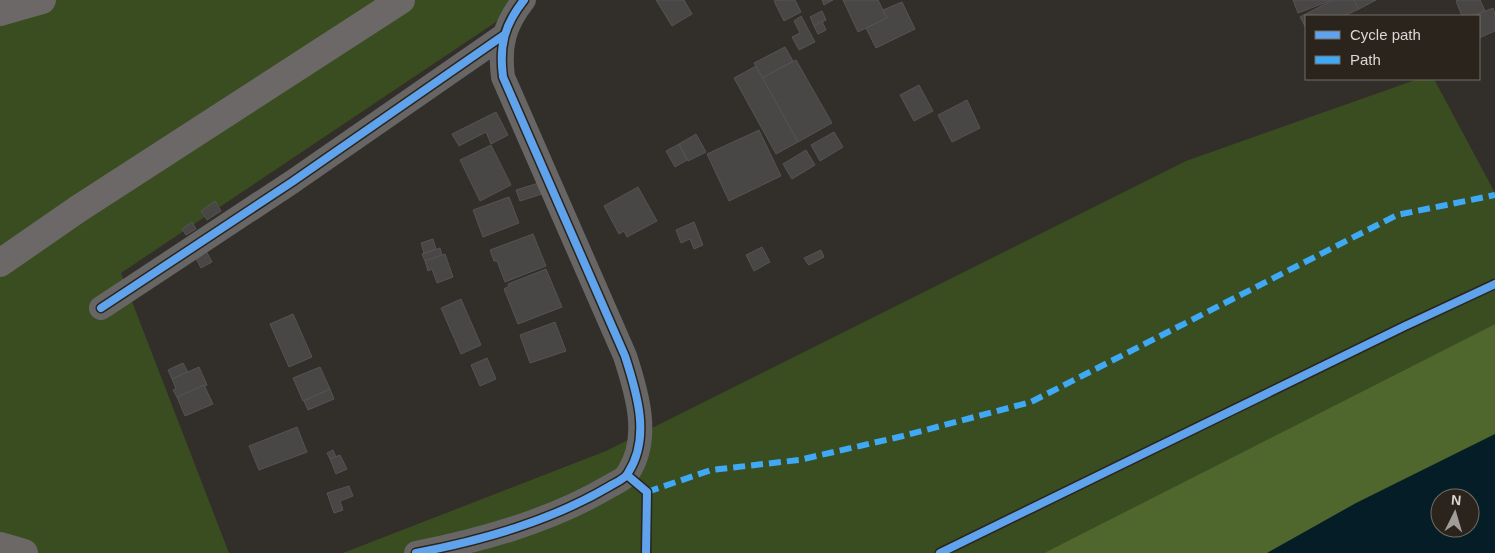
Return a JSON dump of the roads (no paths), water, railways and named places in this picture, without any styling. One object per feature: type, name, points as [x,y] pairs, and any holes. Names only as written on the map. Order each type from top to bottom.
[{"type":"highway","points":[[0,12],[42,0]]},
{"type":"highway","points":[[0,263],[78,209],[401,0]]},
{"type":"highway","points":[[0,546],[24,553]]},
{"type":"street","points":[[416,553],[461,544],[525,525],[591,497],[627,475],[638,453],[641,428],[636,389],[625,356],[503,77],[500,56],[504,35],[513,14],[524,0]]},
{"type":"street","points":[[101,308],[292,182],[504,35]]},
{"type":"water","points":[[1495,434],[1495,553],[1267,553],[1356,503]]}]
